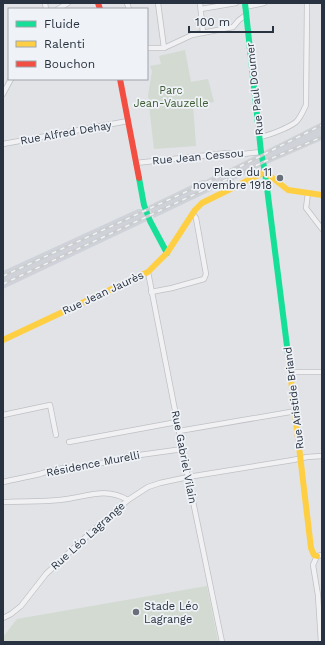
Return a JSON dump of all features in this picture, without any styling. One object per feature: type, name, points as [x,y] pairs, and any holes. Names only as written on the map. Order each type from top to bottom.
[{"type":"street","points":[[158,3],[164,48]]},
{"type":"street","points":[[200,3],[203,33]]},
{"type":"street","points":[[201,9],[236,3]]},
{"type":"street","points":[[245,5],[264,3]]},
{"type":"street","points":[[260,137],[266,136],[296,122],[302,115],[306,105],[307,3]]},
{"type":"street","name":"Rue Paul Doumer","points":[[245,5],[260,137],[260,152]]},
{"type":"street","points":[[148,48],[164,48],[192,35],[233,27],[246,15]]},
{"type":"street","points":[[3,94],[10,80]]},
{"type":"street","points":[[120,80],[144,205],[150,221],[167,253]]},
{"type":"street","name":"Rue Alfred Dehay","points":[[3,144],[128,121]]},
{"type":"street","name":"Rue Jean Cessou","points":[[136,163],[227,153],[234,155],[260,152]]},
{"type":"street","name":"Rue Aristide Briand","points":[[260,152],[265,172],[291,372],[311,548],[314,555],[320,556],[313,566],[318,595],[321,642]]},
{"type":"street","points":[[265,172],[288,190],[322,195]]},
{"type":"street","name":"Rue Jean Jaurès","points":[[3,340],[148,272],[167,253],[193,214],[205,201],[265,172]]},
{"type":"street","points":[[308,193],[306,208],[322,229]]},
{"type":"street","points":[[151,292],[204,279],[206,274],[196,218],[193,214]]},
{"type":"street","name":"Rue Gabriel Vilain","points":[[148,272],[222,642]]},
{"type":"street","points":[[291,372],[322,372]]},
{"type":"street","points":[[3,414],[50,405],[56,435]]},
{"type":"street","points":[[179,431],[296,411]]},
{"type":"street","points":[[69,442],[177,422]]},
{"type":"street","name":"Résidence Murelli","points":[[3,482],[65,467],[70,468],[120,460],[125,457],[183,449]]},
{"type":"street","name":"Rue Léo Lagrange","points":[[3,618],[21,606],[46,574],[120,506],[148,487],[188,477],[301,458],[322,456]]},
{"type":"street","points":[[3,502],[60,500],[106,492],[128,500]]},
{"type":"shaded area","points":[[322,122],[322,140],[267,164],[154,218],[148,206],[202,180],[206,180],[226,169],[229,169]]},
{"type":"shaded area","points":[[138,209],[142,209],[147,221],[3,289],[3,271]]},
{"type":"green space","name":"Parc Jean-Vauzelle","points":[[185,50],[191,82],[208,79],[214,102],[193,106],[196,146],[154,149],[148,96],[152,71],[150,66],[161,64],[159,56]]},
{"type":"green space","name":"Stade Léo Lagrange","points":[[207,586],[218,642],[3,642],[3,637],[17,619]]},
{"type":"railway","points":[[3,276],[229,172],[322,125]]},
{"type":"railway","points":[[3,284],[270,159],[322,137]]},
{"type":"traffic: fast","points":[[245,3],[261,152],[265,172],[288,354]]},
{"type":"traffic: fast","points":[[139,178],[144,205],[150,221],[167,253]]},
{"type":"traffic: slow","points":[[265,172],[288,190],[322,195]]},
{"type":"traffic: slow","points":[[3,340],[148,272],[167,253],[195,210],[202,203],[265,172]]},
{"type":"traffic: slow","points":[[288,354],[311,548],[314,555],[317,556]]},
{"type":"traffic: jam","points":[[98,3],[100,8]]},
{"type":"traffic: jam","points":[[120,80],[139,178]]},
{"type":"place","name":"Place du 11 novembre 1918","points":[[280,178]]},
{"type":"place","name":"Stade Léo Lagrange","points":[[136,612]]}]
